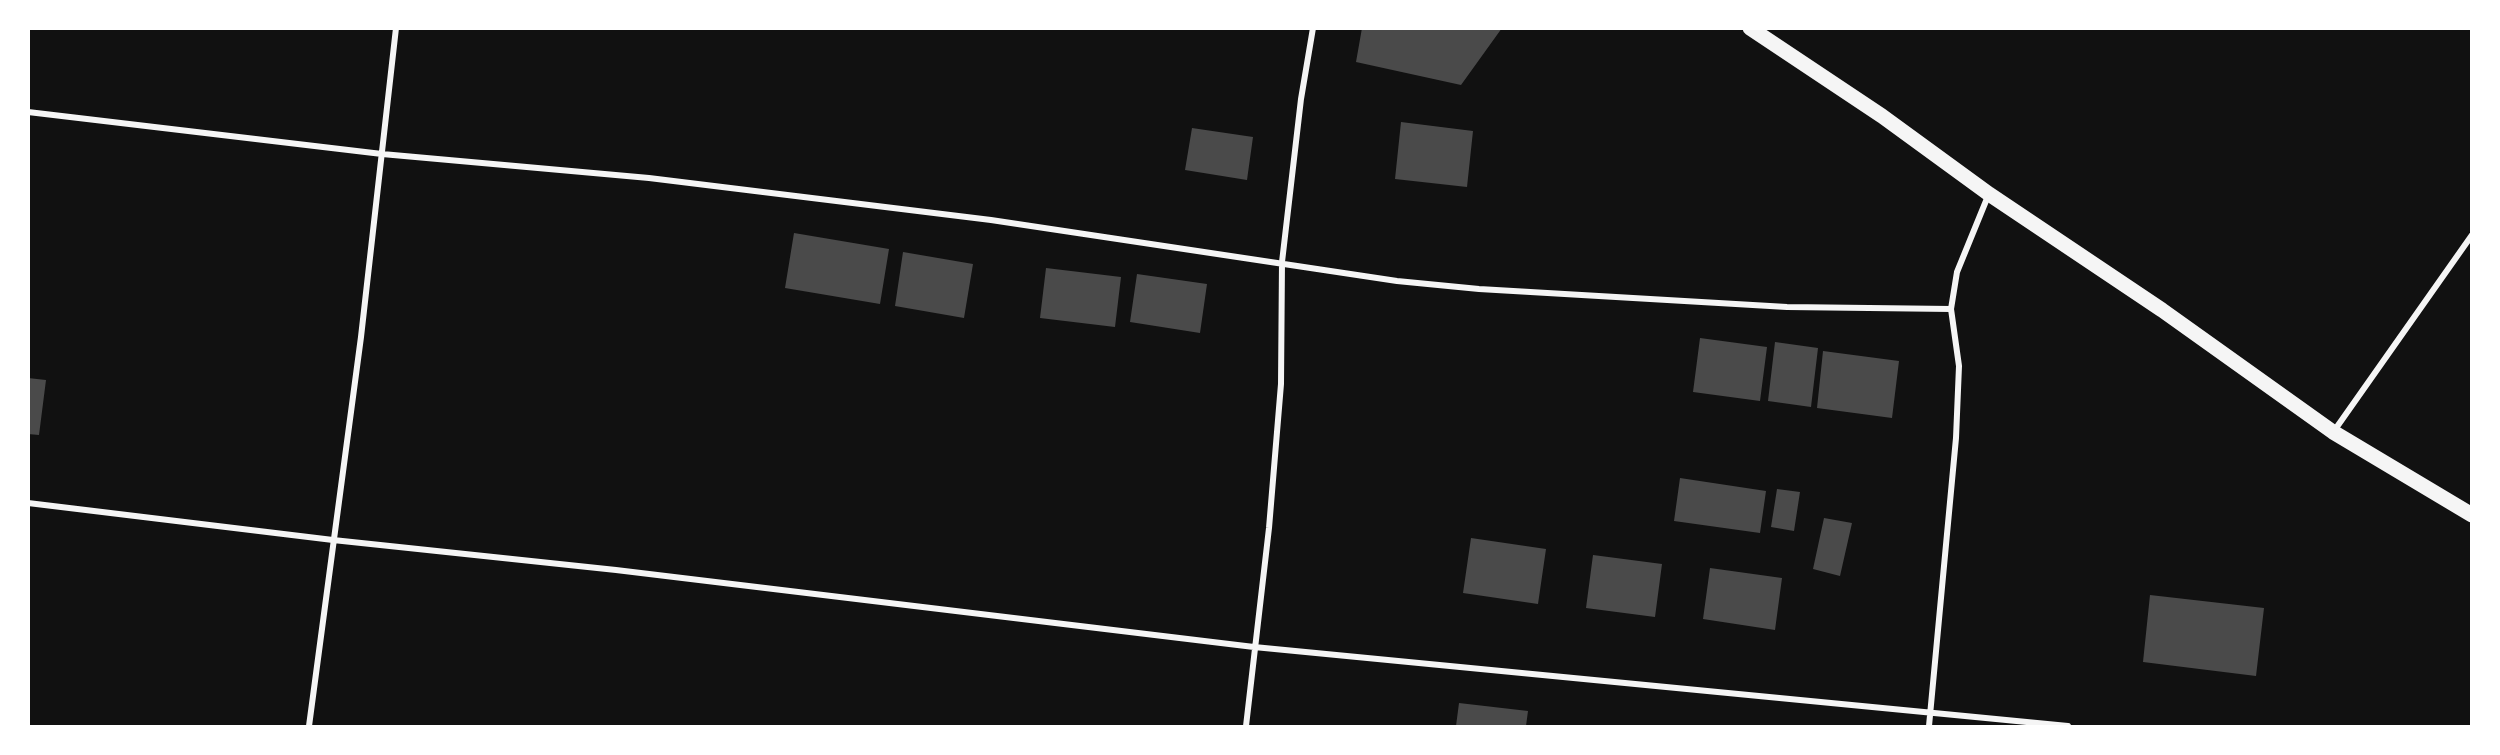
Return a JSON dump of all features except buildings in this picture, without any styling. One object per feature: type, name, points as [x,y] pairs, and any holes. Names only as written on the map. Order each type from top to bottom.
[{"type":"main road","points":[[1750,28],[1882,116],[1989,194],[2162,310],[2333,432],[2472,515]]},
{"type":"street","points":[[309,726],[361,338],[396,28]]},
{"type":"street","points":[[1246,726],[1269,528],[1281,384],[1282,262],[1301,99],[1313,28]]},
{"type":"street","points":[[28,112],[382,154],[649,178],[991,220],[1282,262],[1386,280],[1490,290],[1787,307],[1951,309]]},
{"type":"street","points":[[1929,726],[1956,438],[1959,366],[1951,309],[1957,272],[1989,194]]},
{"type":"street","points":[[2333,432],[2472,235]]},
{"type":"street","points":[[28,503],[333,540],[616,570],[1254,647],[2068,726]]}]
